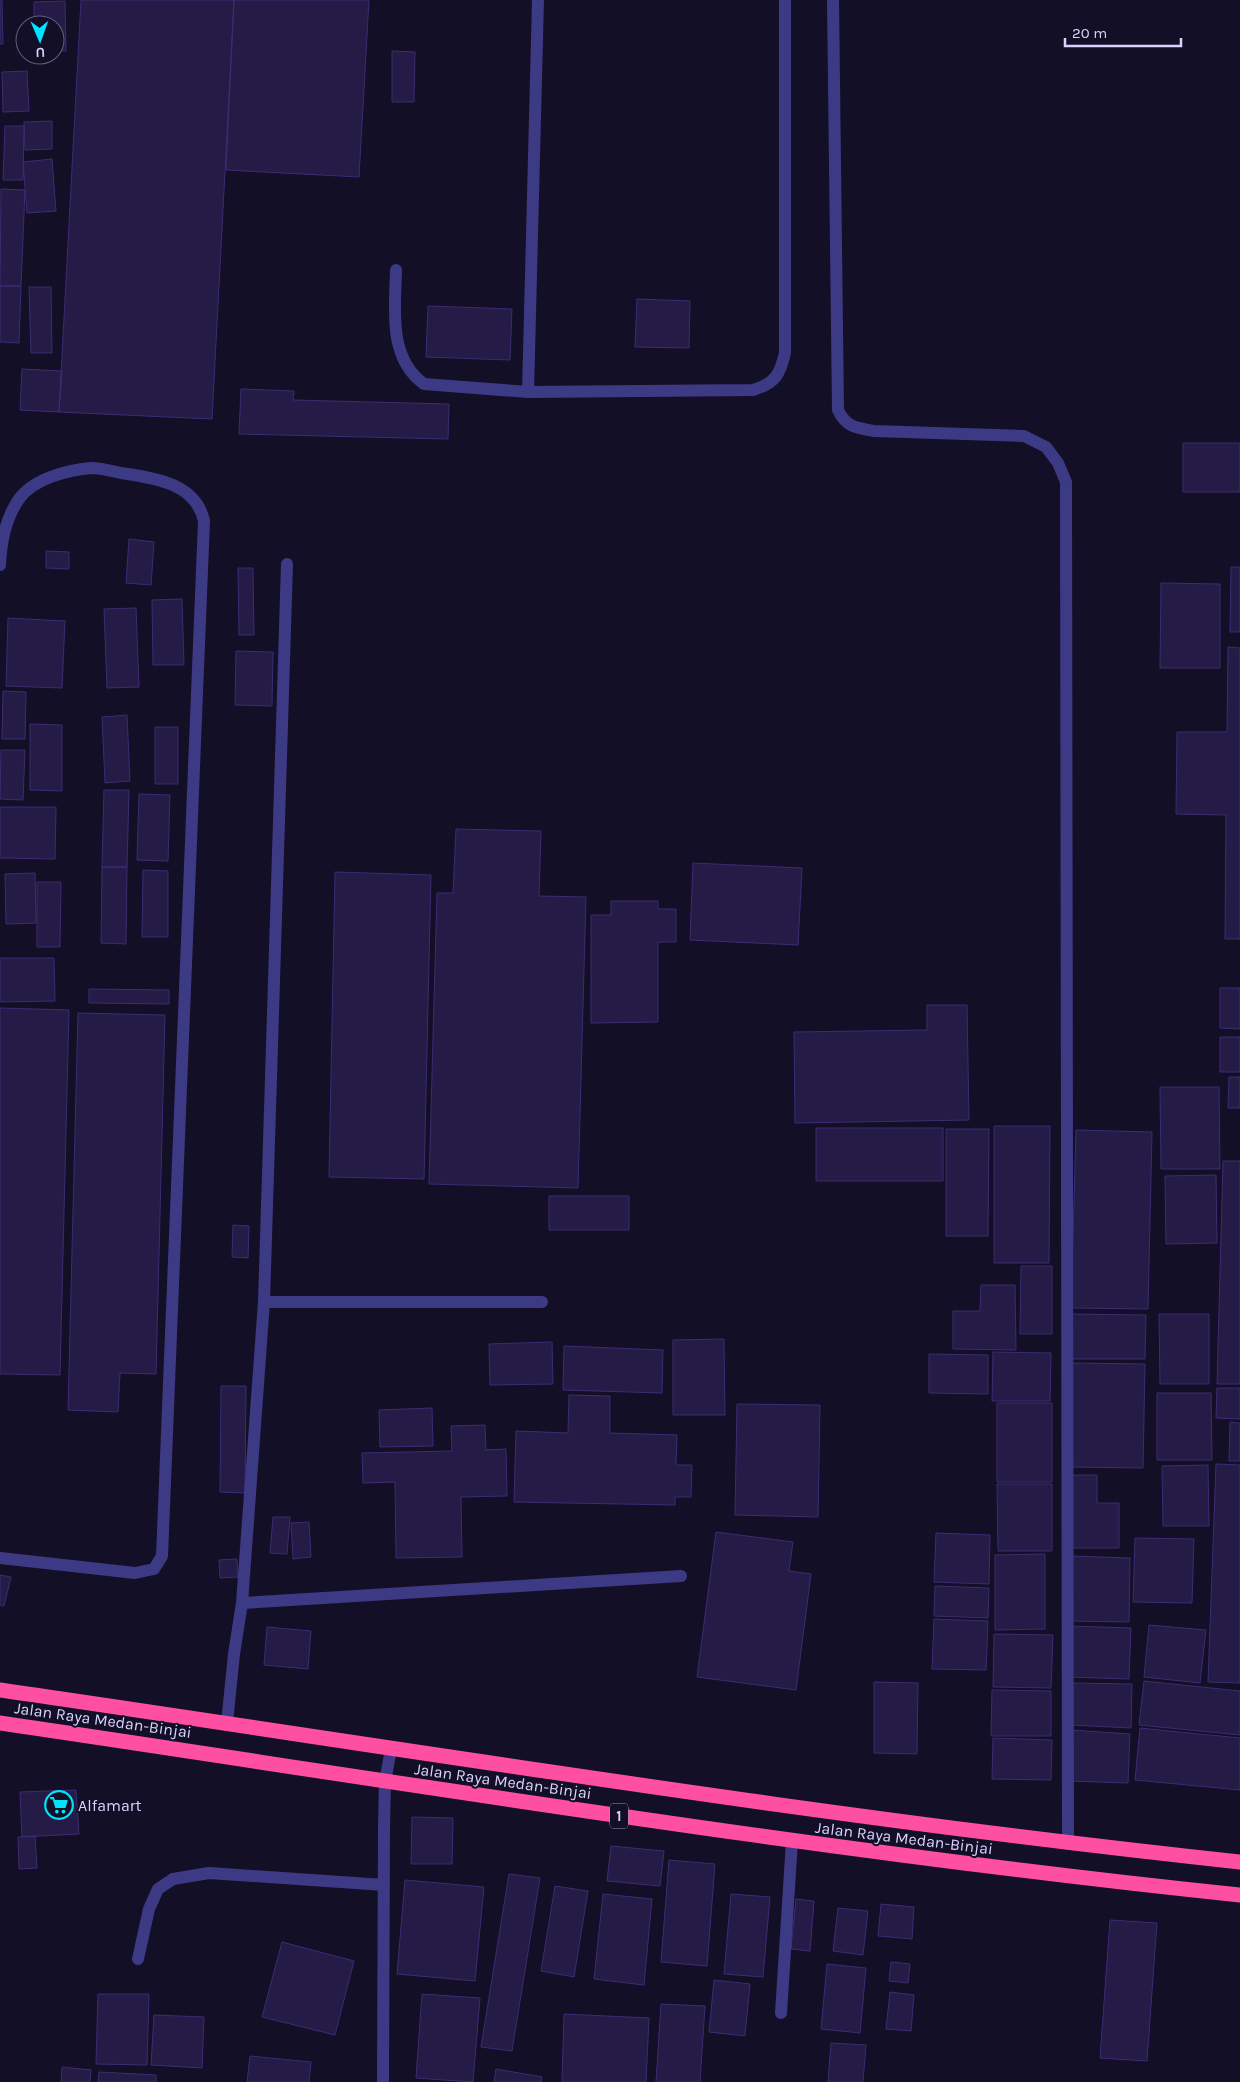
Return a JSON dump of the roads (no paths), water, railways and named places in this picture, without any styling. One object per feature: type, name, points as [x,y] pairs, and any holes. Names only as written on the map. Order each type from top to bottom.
[{"type":"highway","name":"Jalan Raya Medan-Binjai","points":[[0,1690],[806,1809],[1068,1844],[1240,1862]]},
{"type":"highway","name":"Jalan Raya Medan-Binjai","points":[[0,1722],[385,1782],[792,1841],[1064,1877],[1240,1895]]},
{"type":"street","points":[[528,392],[538,0]]},
{"type":"street","points":[[396,270],[395,316],[398,345],[403,363],[412,375],[424,384],[528,392],[753,390],[763,387],[778,376],[786,352],[785,0]]},
{"type":"street","points":[[833,0],[838,410],[842,420],[852,426],[874,431],[1024,436],[1046,447],[1058,463],[1066,482],[1068,1844]]},
{"type":"street","points":[[0,565],[2,535],[18,500],[32,487],[59,474],[92,468],[160,479],[179,488],[201,507],[204,521],[162,1556],[154,1569],[135,1573],[0,1558]]},
{"type":"street","points":[[227,1723],[234,1654],[242,1603],[264,1302],[287,564]]},
{"type":"street","points":[[264,1302],[542,1302]]},
{"type":"street","points":[[242,1603],[681,1576]]},
{"type":"street","points":[[384,2082],[385,1782],[391,1749]]},
{"type":"street","points":[[781,2013],[792,1841]]},
{"type":"street","points":[[138,1959],[149,1909],[158,1889],[173,1879],[209,1873],[384,1885]]},
{"type":"place","name":"Alfamart","points":[[59,1805]]}]
